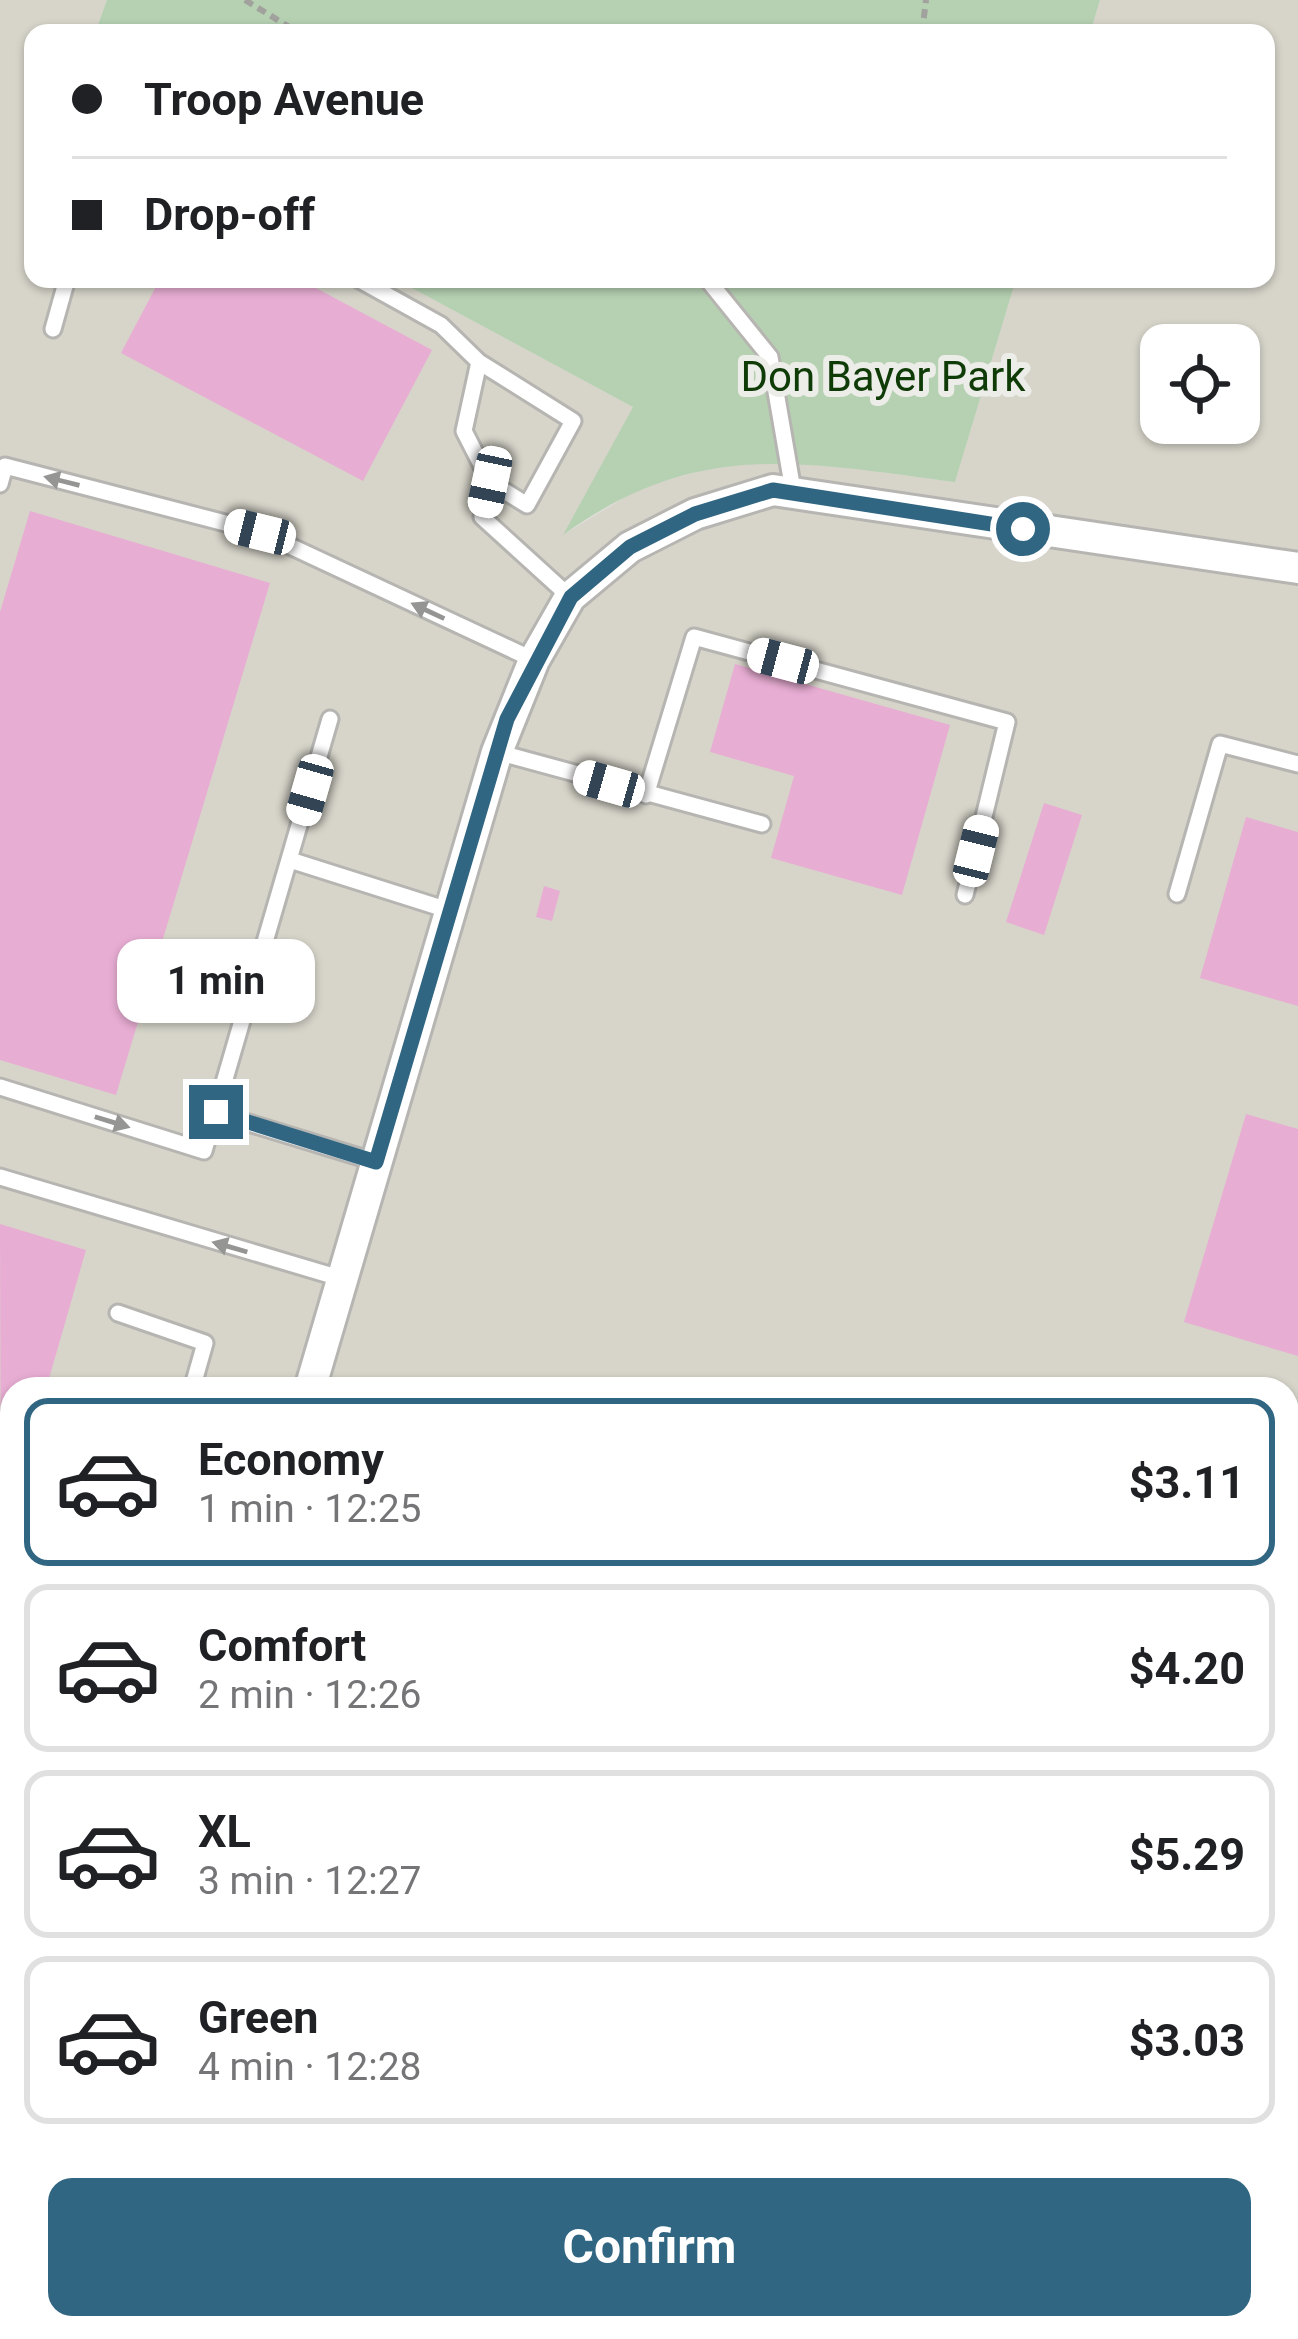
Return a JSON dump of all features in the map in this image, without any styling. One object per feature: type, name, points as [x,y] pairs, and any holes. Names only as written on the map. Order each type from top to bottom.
[{"type":"street","points":[[314,1377],[497,752],[534,660],[571,597],[630,547],[695,514],[773,490],[1298,568]]},
{"type":"lane","points":[[53,329],[64,288]]},
{"type":"lane","points":[[374,288],[441,325],[479,362],[573,421],[527,505],[490,482],[464,431],[479,362]]},
{"type":"lane","points":[[714,288],[770,357],[794,496]]},
{"type":"lane","points":[[0,484],[5,466],[260,532],[534,660]]},
{"type":"lane","points":[[490,482],[482,517],[571,597]]},
{"type":"lane","points":[[646,794],[694,637],[1007,722],[965,895]]},
{"type":"lane","points":[[0,1088],[204,1151],[330,719]]},
{"type":"lane","points":[[1177,894],[1220,744],[1298,764]]},
{"type":"lane","points":[[497,752],[762,824]]},
{"type":"lane","points":[[290,860],[451,910]]},
{"type":"lane","points":[[216,1112],[376,1162]]},
{"type":"lane","points":[[0,1177],[343,1280]]},
{"type":"lane","points":[[118,1312],[205,1343],[195,1377]]},
{"type":"path","points":[[244,0],[284,24]]},
{"type":"shaded area","points":[[0,0],[107,0],[98,24],[24,24],[24,288],[412,288],[633,407],[566,533],[642,487],[729,463],[798,461],[955,482],[1013,288],[1275,288],[1275,24],[1093,24],[1100,0],[1298,0],[1298,1377],[0,1377]]},
{"type":"green space","points":[[107,0],[1100,0],[1093,24],[98,24]]},
{"type":"green space","name":"Don Bayer Park","points":[[412,288],[1013,288],[955,482],[799,464],[706,470],[659,483],[612,504],[563,535],[633,407]]},
{"type":"building","points":[[155,288],[316,288],[432,350],[363,481],[121,353]]},
{"type":"building","points":[[30,511],[270,583],[116,1095],[0,1060],[0,612]]},
{"type":"building","points":[[735,664],[950,725],[902,895],[771,858],[794,776],[710,752]]},
{"type":"building","points":[[1044,803],[1082,815],[1044,935],[1006,922]]},
{"type":"building","points":[[1246,817],[1298,832],[1298,1006],[1200,978]]},
{"type":"building","points":[[544,886],[560,891],[552,921],[536,917]]},
{"type":"building","points":[[1246,1114],[1298,1129],[1298,1356],[1184,1322]]},
{"type":"building","points":[[0,1224],[86,1250],[49,1377],[0,1377]]},
{"type":"route","points":[[216,1112],[376,1162],[507,719],[571,597],[630,547],[695,514],[773,490],[1023,529]]}]
